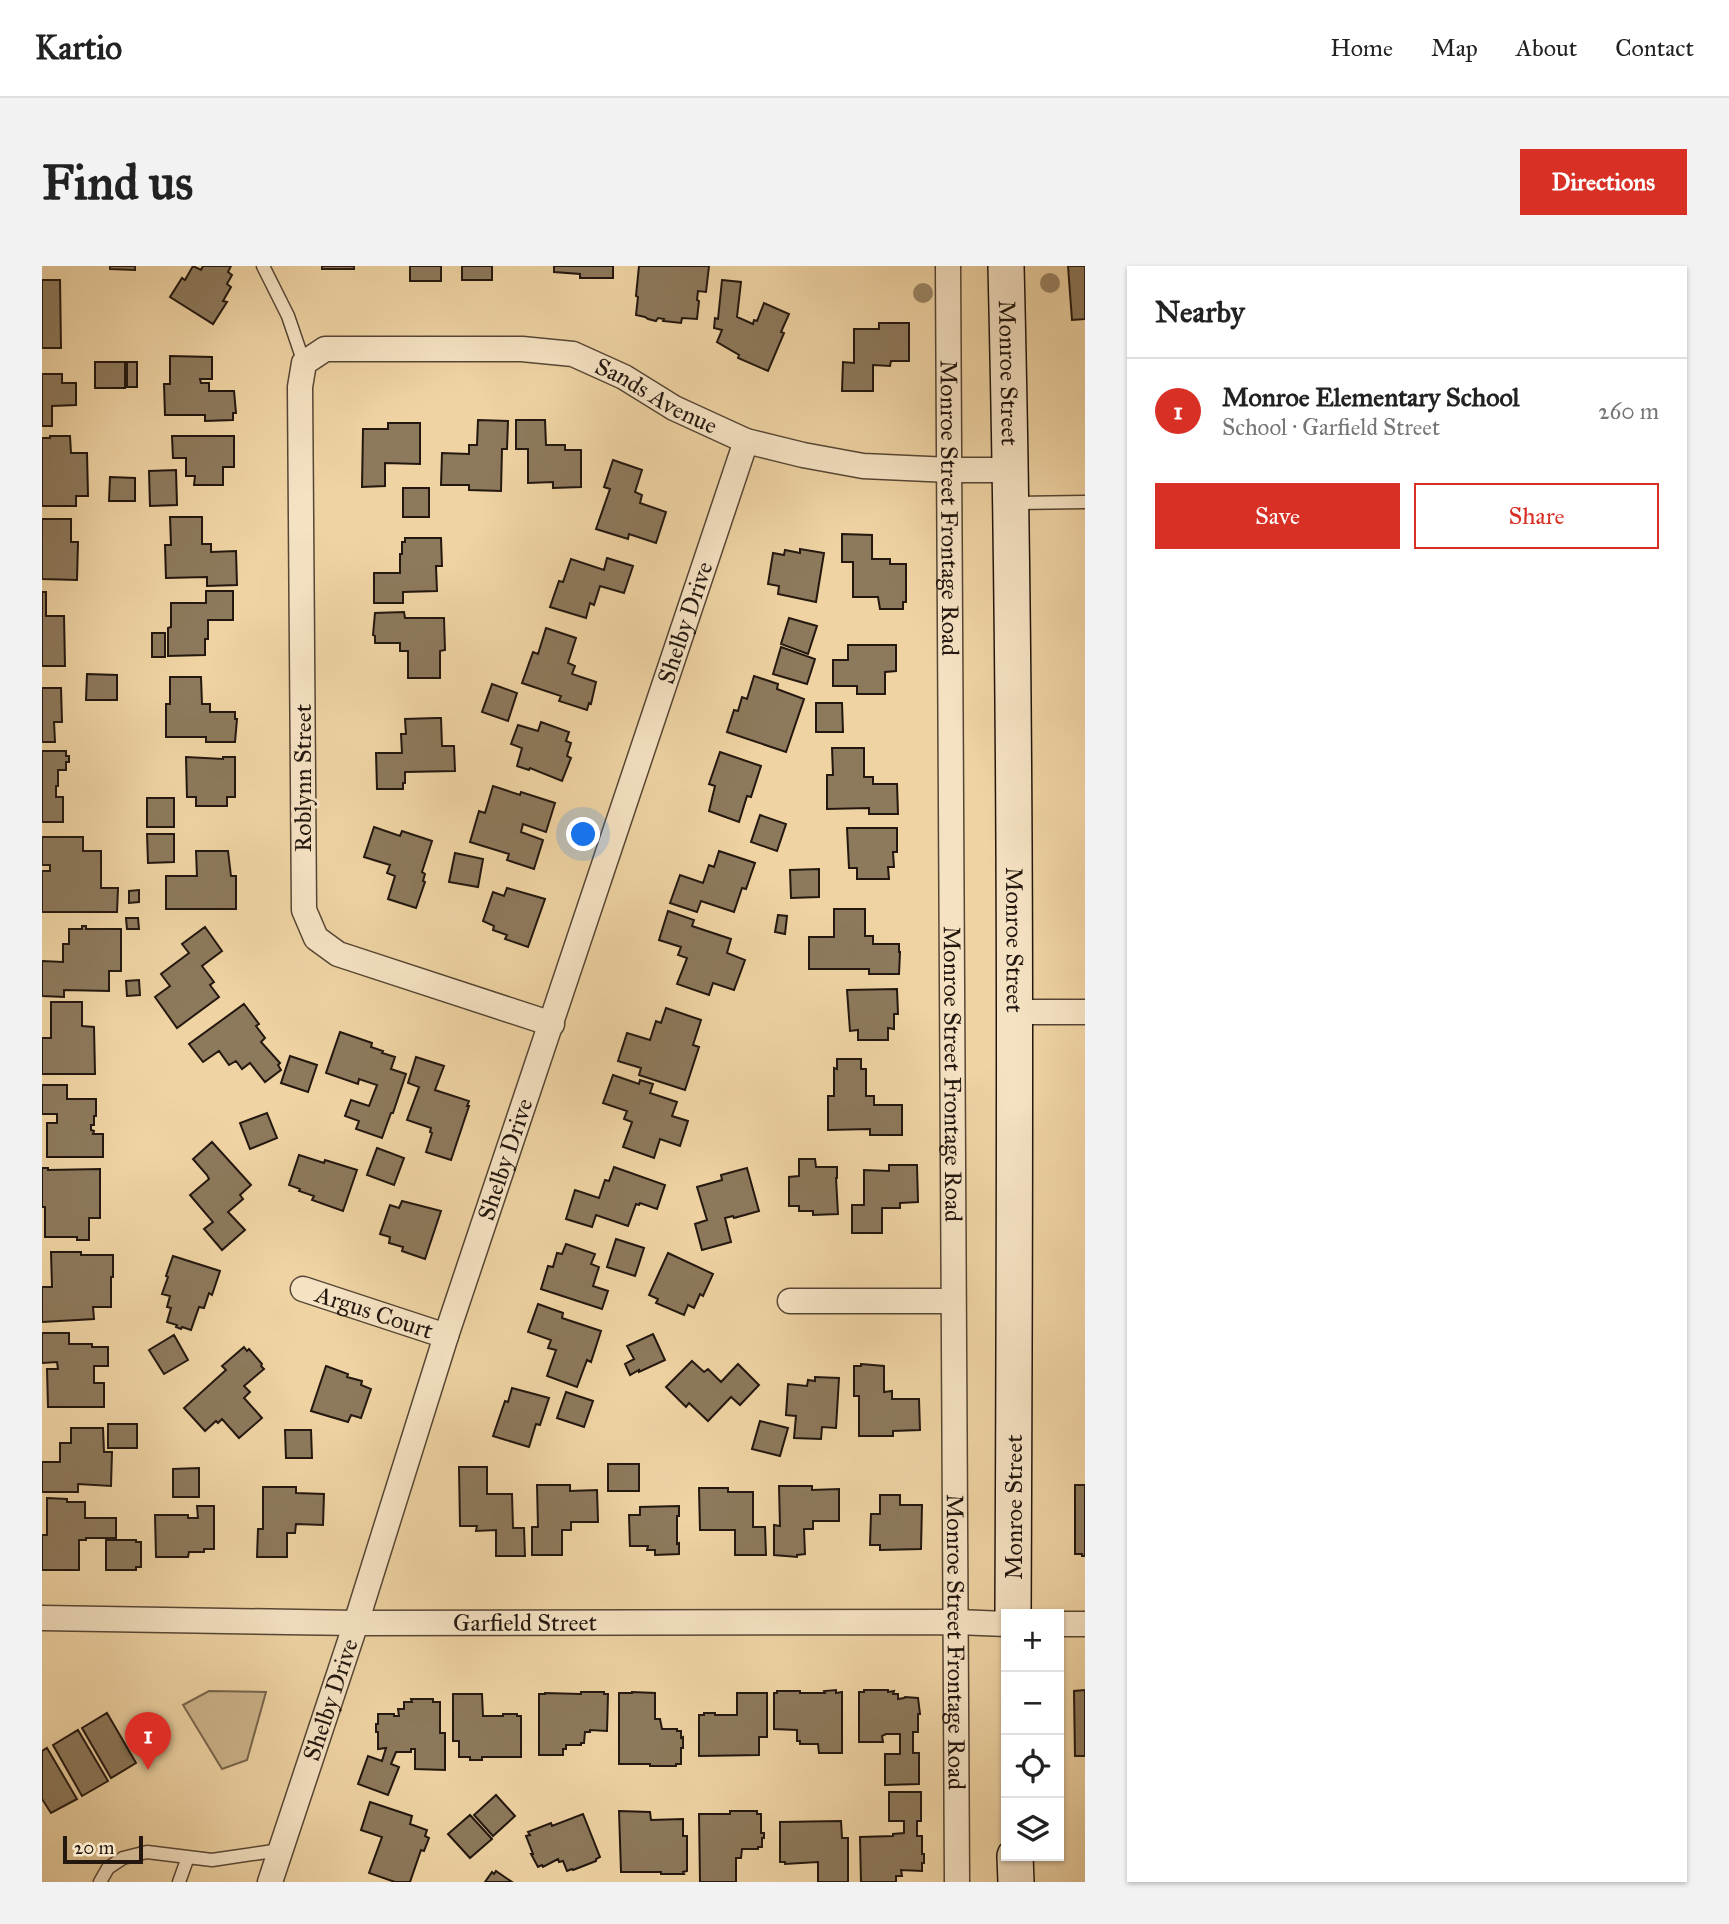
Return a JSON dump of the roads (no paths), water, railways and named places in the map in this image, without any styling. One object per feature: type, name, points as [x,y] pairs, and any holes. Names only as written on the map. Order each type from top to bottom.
[{"type":"main road","name":"Monroe Street","points":[[1006,266],[1016,1012],[1013,1609]]},
{"type":"main road","points":[[1015,1861],[1016,1882]]},
{"type":"street","name":"Monroe Street Frontage Road","points":[[948,266],[957,1882]]},
{"type":"street","name":"Sands Avenue","points":[[304,363],[326,349],[522,349],[573,354],[624,377],[674,408],[746,441],[863,466],[950,470],[1011,487]]},
{"type":"street","name":"Roblynn Street","points":[[304,363],[300,387],[304,910],[316,938],[338,954],[552,1024]]},
{"type":"street","name":"Shelby Drive","points":[[270,1882],[356,1623],[446,1336],[746,441]]},
{"type":"street","points":[[1016,1012],[1085,1012]]},
{"type":"street","name":"Argus Court","points":[[303,1289],[446,1336]]},
{"type":"street","points":[[790,1301],[953,1301]]},
{"type":"street","name":"Garfield Street","points":[[42,1618],[356,1623],[1001,1624]]},
{"type":"street","points":[[1064,1624],[1085,1624]]},
{"type":"lane","points":[[264,266],[288,316],[304,363]]},
{"type":"lane","points":[[1011,487],[1085,502]]},
{"type":"lane","points":[[100,1882],[108,1868],[123,1858],[148,1852],[212,1860],[281,1850]]},
{"type":"lane","points":[[179,1882],[188,1857]]},
{"type":"place","name":"Monroe Elementary School","points":[[148,1770]]}]
